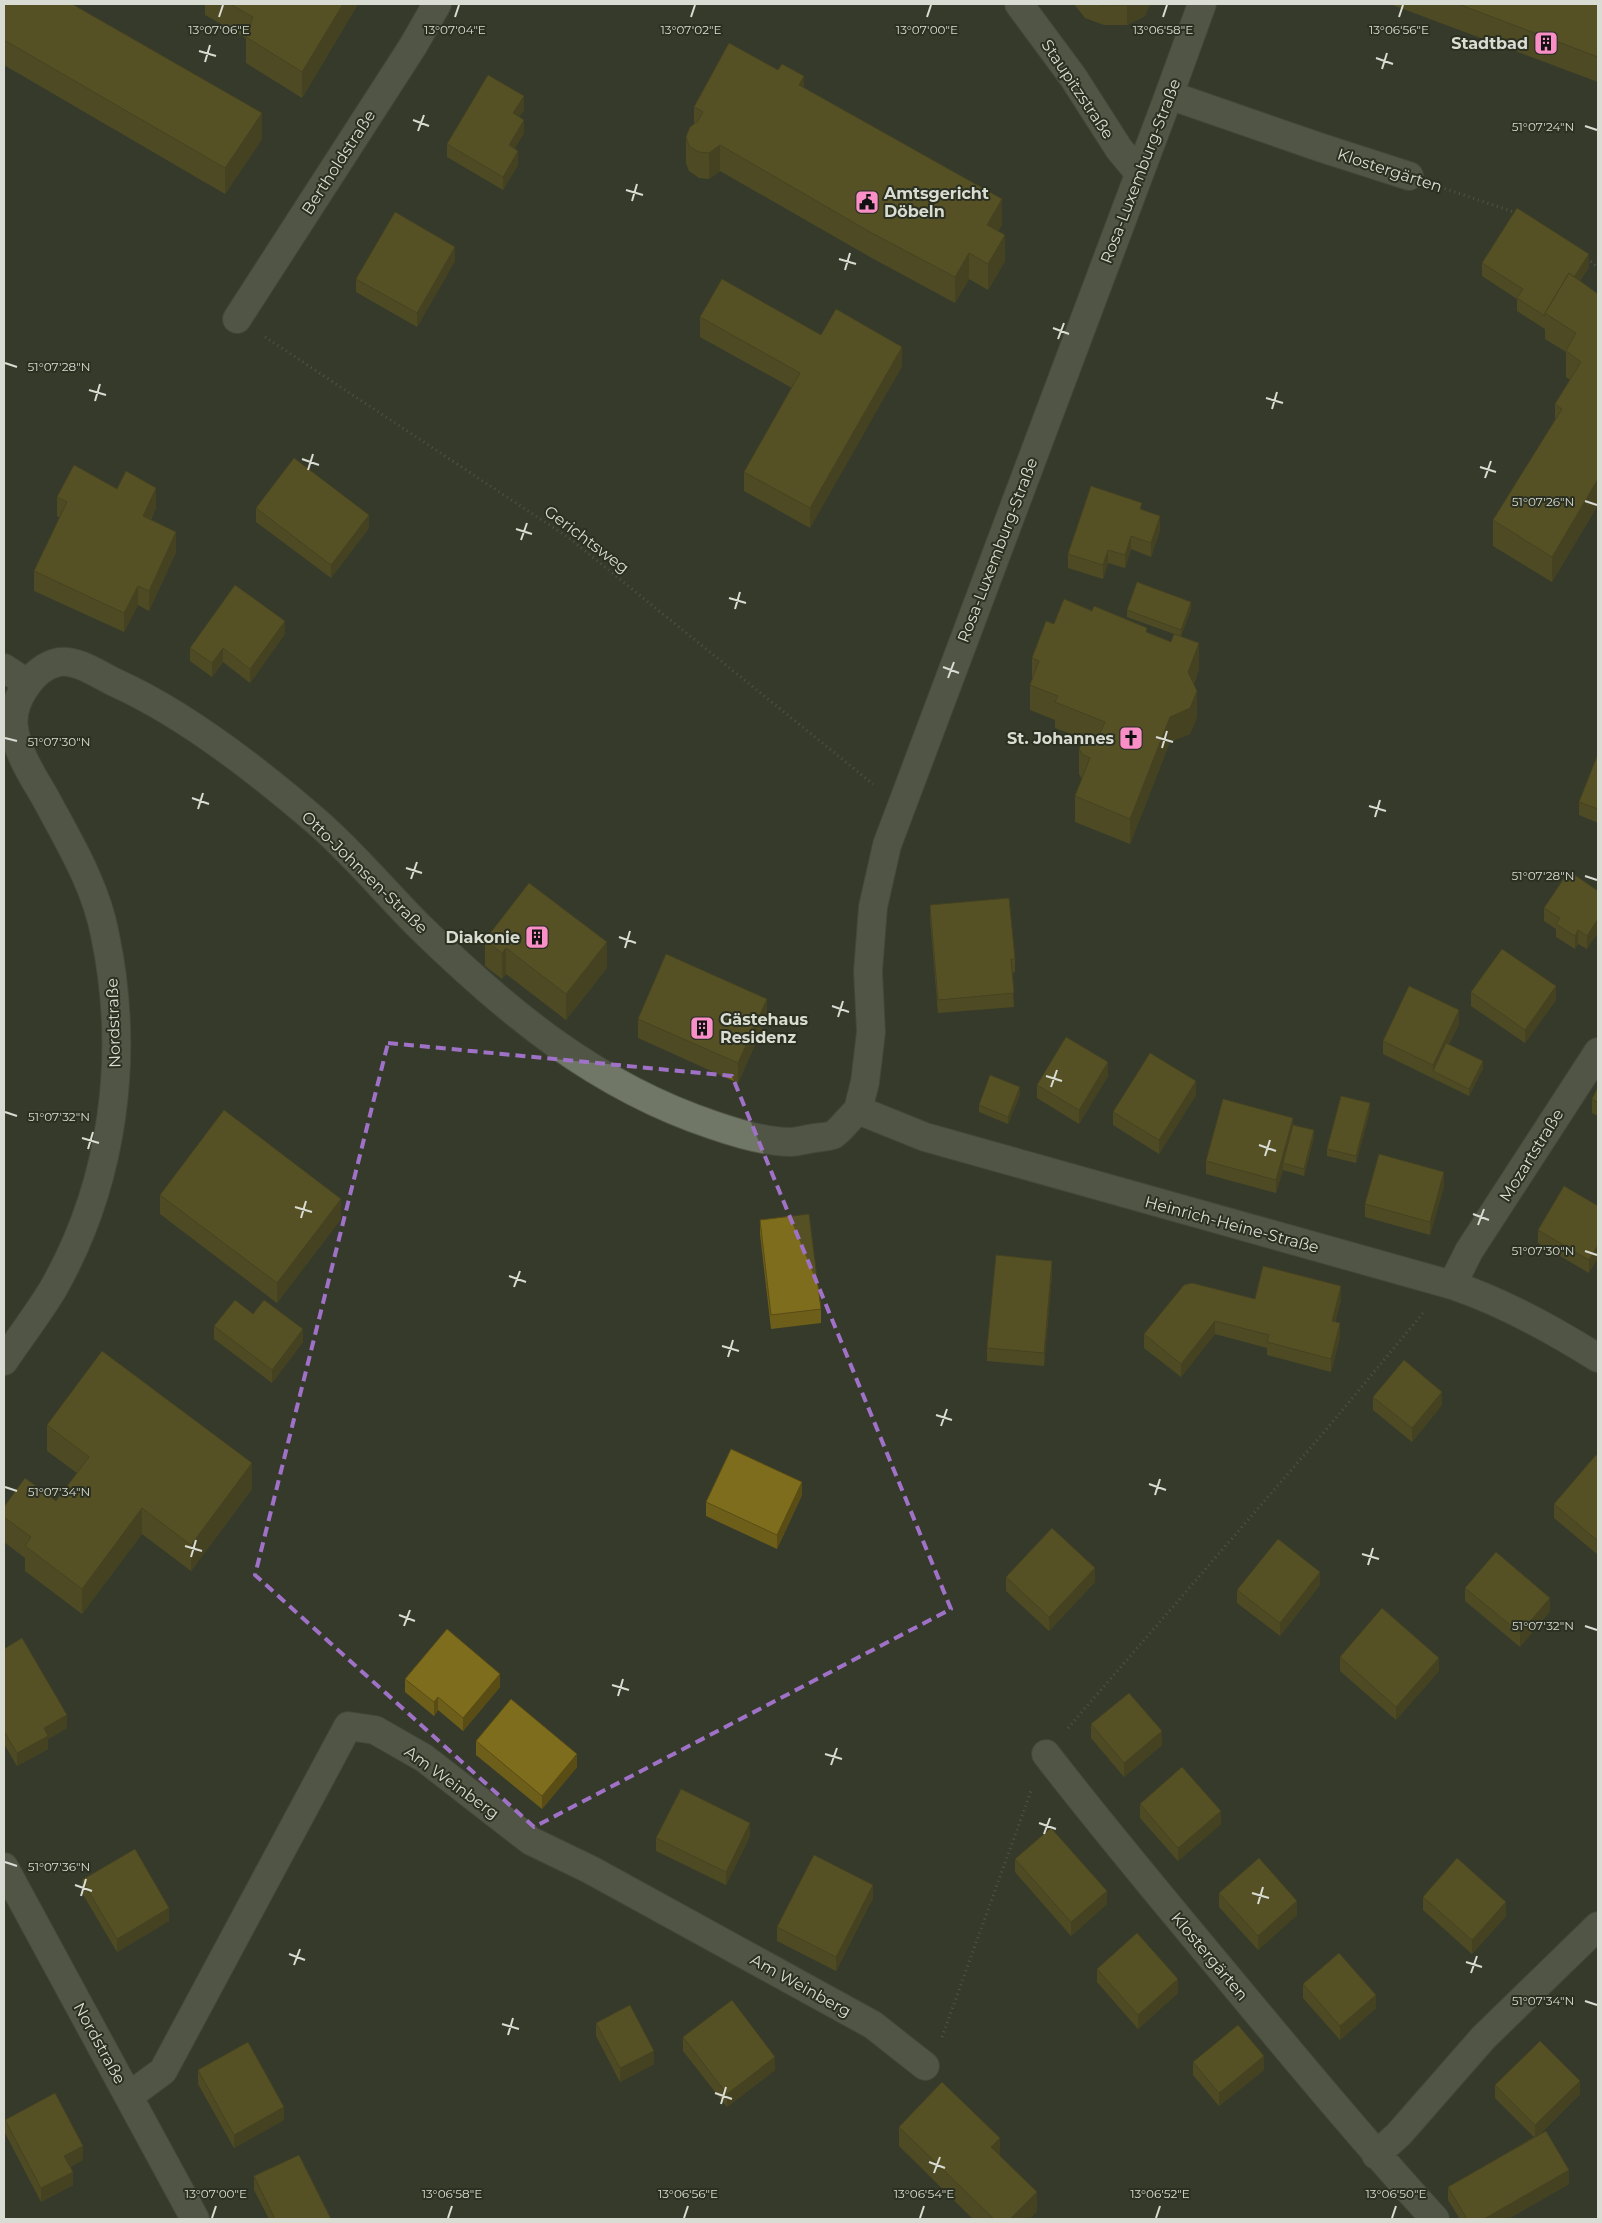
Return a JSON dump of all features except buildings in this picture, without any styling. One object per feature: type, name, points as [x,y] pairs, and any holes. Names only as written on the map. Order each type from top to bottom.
[{"type":"street","name":"Bertholdstraße","points":[[237,319],[414,46],[437,4]]},
{"type":"street","name":"Staupitzstraße","points":[[1019,4],[1073,77],[1119,149],[1139,173]]},
{"type":"street","name":"Rosa-Luxemburg-Straße","points":[[858,1110],[865,1082],[871,1032],[868,971],[873,908],[887,845],[1202,4]]},
{"type":"street","name":"Klostergärten","points":[[1169,96],[1319,148],[1409,176]]},
{"type":"street","name":"Otto-Johnsen-Straße","points":[[28,683],[52,663],[66,661],[146,696],[191,724],[318,823],[422,929],[502,1002],[554,1045],[613,1082],[678,1113],[738,1134],[789,1142],[833,1135],[858,1110]]},
{"type":"street","points":[[4,668],[28,683]]},
{"type":"street","name":"Nordstraße","points":[[4,1361],[53,1289],[78,1236],[100,1178],[115,1103],[115,999],[105,931],[82,866],[20,750],[13,726],[17,700],[28,683]]},
{"type":"street","name":"Mozartstraße","points":[[1452,1284],[1470,1250],[1598,1052]]},
{"type":"street","name":"Heinrich-Heine-Straße","points":[[858,1110],[934,1140],[1452,1284],[1488,1297],[1598,1358]]},
{"type":"street","name":"Am Weinberg","points":[[129,2096],[163,2071],[348,1726],[375,1730],[424,1758],[531,1841],[591,1870],[873,2024],[925,2066]]},
{"type":"street","name":"Klostergärten","points":[[1046,1754],[1092,1813],[1376,2155],[1435,2219]]},
{"type":"street","name":"Nordstraße","points":[[4,1867],[195,2219]]},
{"type":"street","points":[[1376,2155],[1399,2134],[1483,2038],[1598,1926]]},
{"type":"path","name":"Klostergärten","points":[[1409,176],[1526,216]]},
{"type":"path","points":[[1585,256],[1598,268]]},
{"type":"path","name":"Gerichtsweg","points":[[237,319],[569,538],[901,807]]},
{"type":"path","points":[[925,2066],[938,2047],[1046,1754],[1325,1431],[1432,1302],[1452,1284]]},
{"type":"highlighted area","points":[[388,1043],[732,1076],[951,1609],[534,1827],[255,1575]]},
{"type":"place","name":"Stadtbad","points":[[1546,43]]},
{"type":"place","name":"Amtsgericht Döbeln","points":[[867,202]]},
{"type":"place","name":"St. Johannes","points":[[1131,738]]},
{"type":"place","name":"Diakonie","points":[[537,937]]},
{"type":"place","name":"Gästehaus Residenz","points":[[702,1028]]}]
